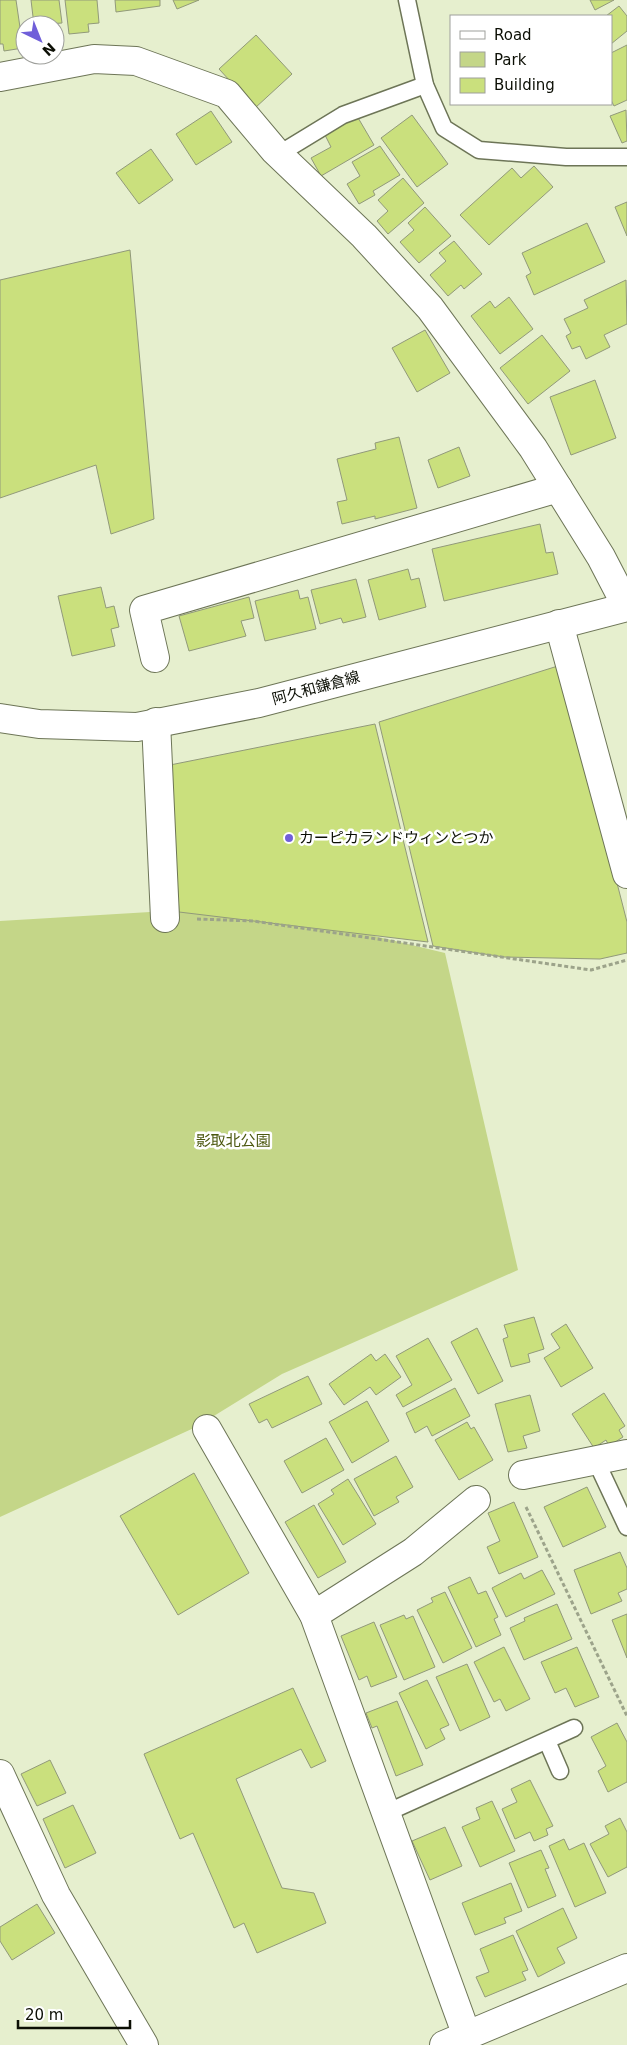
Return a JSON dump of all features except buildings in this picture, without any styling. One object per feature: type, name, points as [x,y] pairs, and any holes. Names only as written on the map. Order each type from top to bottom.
[{"type":"street","points":[[0,77],[94,58],[136,61],[227,94],[279,154],[364,236],[430,308],[533,448],[601,557],[627,607]]},
{"type":"street","points":[[156,658],[144,610],[558,488]]},
{"type":"street","name":"阿久和鎌倉線","points":[[0,718],[39,724],[137,727],[259,703],[627,607]]},
{"type":"street","points":[[559,624],[627,874]]},
{"type":"street","points":[[156,722],[165,918]]},
{"type":"street","points":[[207,1429],[314,1615],[386,1813],[454,2042],[627,1968]]},
{"type":"street","points":[[523,1475],[627,1454]]},
{"type":"street","points":[[314,1615],[412,1552],[476,1500]]},
{"type":"street","points":[[0,1774],[56,1895],[144,2045]]},
{"type":"lane","points":[[406,0],[425,85],[444,128],[479,150],[566,157],[627,157]]},
{"type":"lane","points":[[279,154],[343,115],[425,85]]},
{"type":"lane","points":[[596,1461],[627,1527]]},
{"type":"lane","points":[[386,1813],[574,1728]]},
{"type":"lane","points":[[547,1741],[560,1771]]},
{"type":"path","points":[[165,918],[253,921],[591,970],[627,960]]},
{"type":"path","points":[[524,1504],[627,1716]]},
{"type":"green space","name":"影取北公園","points":[[250,906],[445,953],[518,1270],[282,1374],[196,1427],[0,1517],[0,921]]},
{"type":"place","name":"カーピカランドウィンとつか","points":[[289,838]]}]
